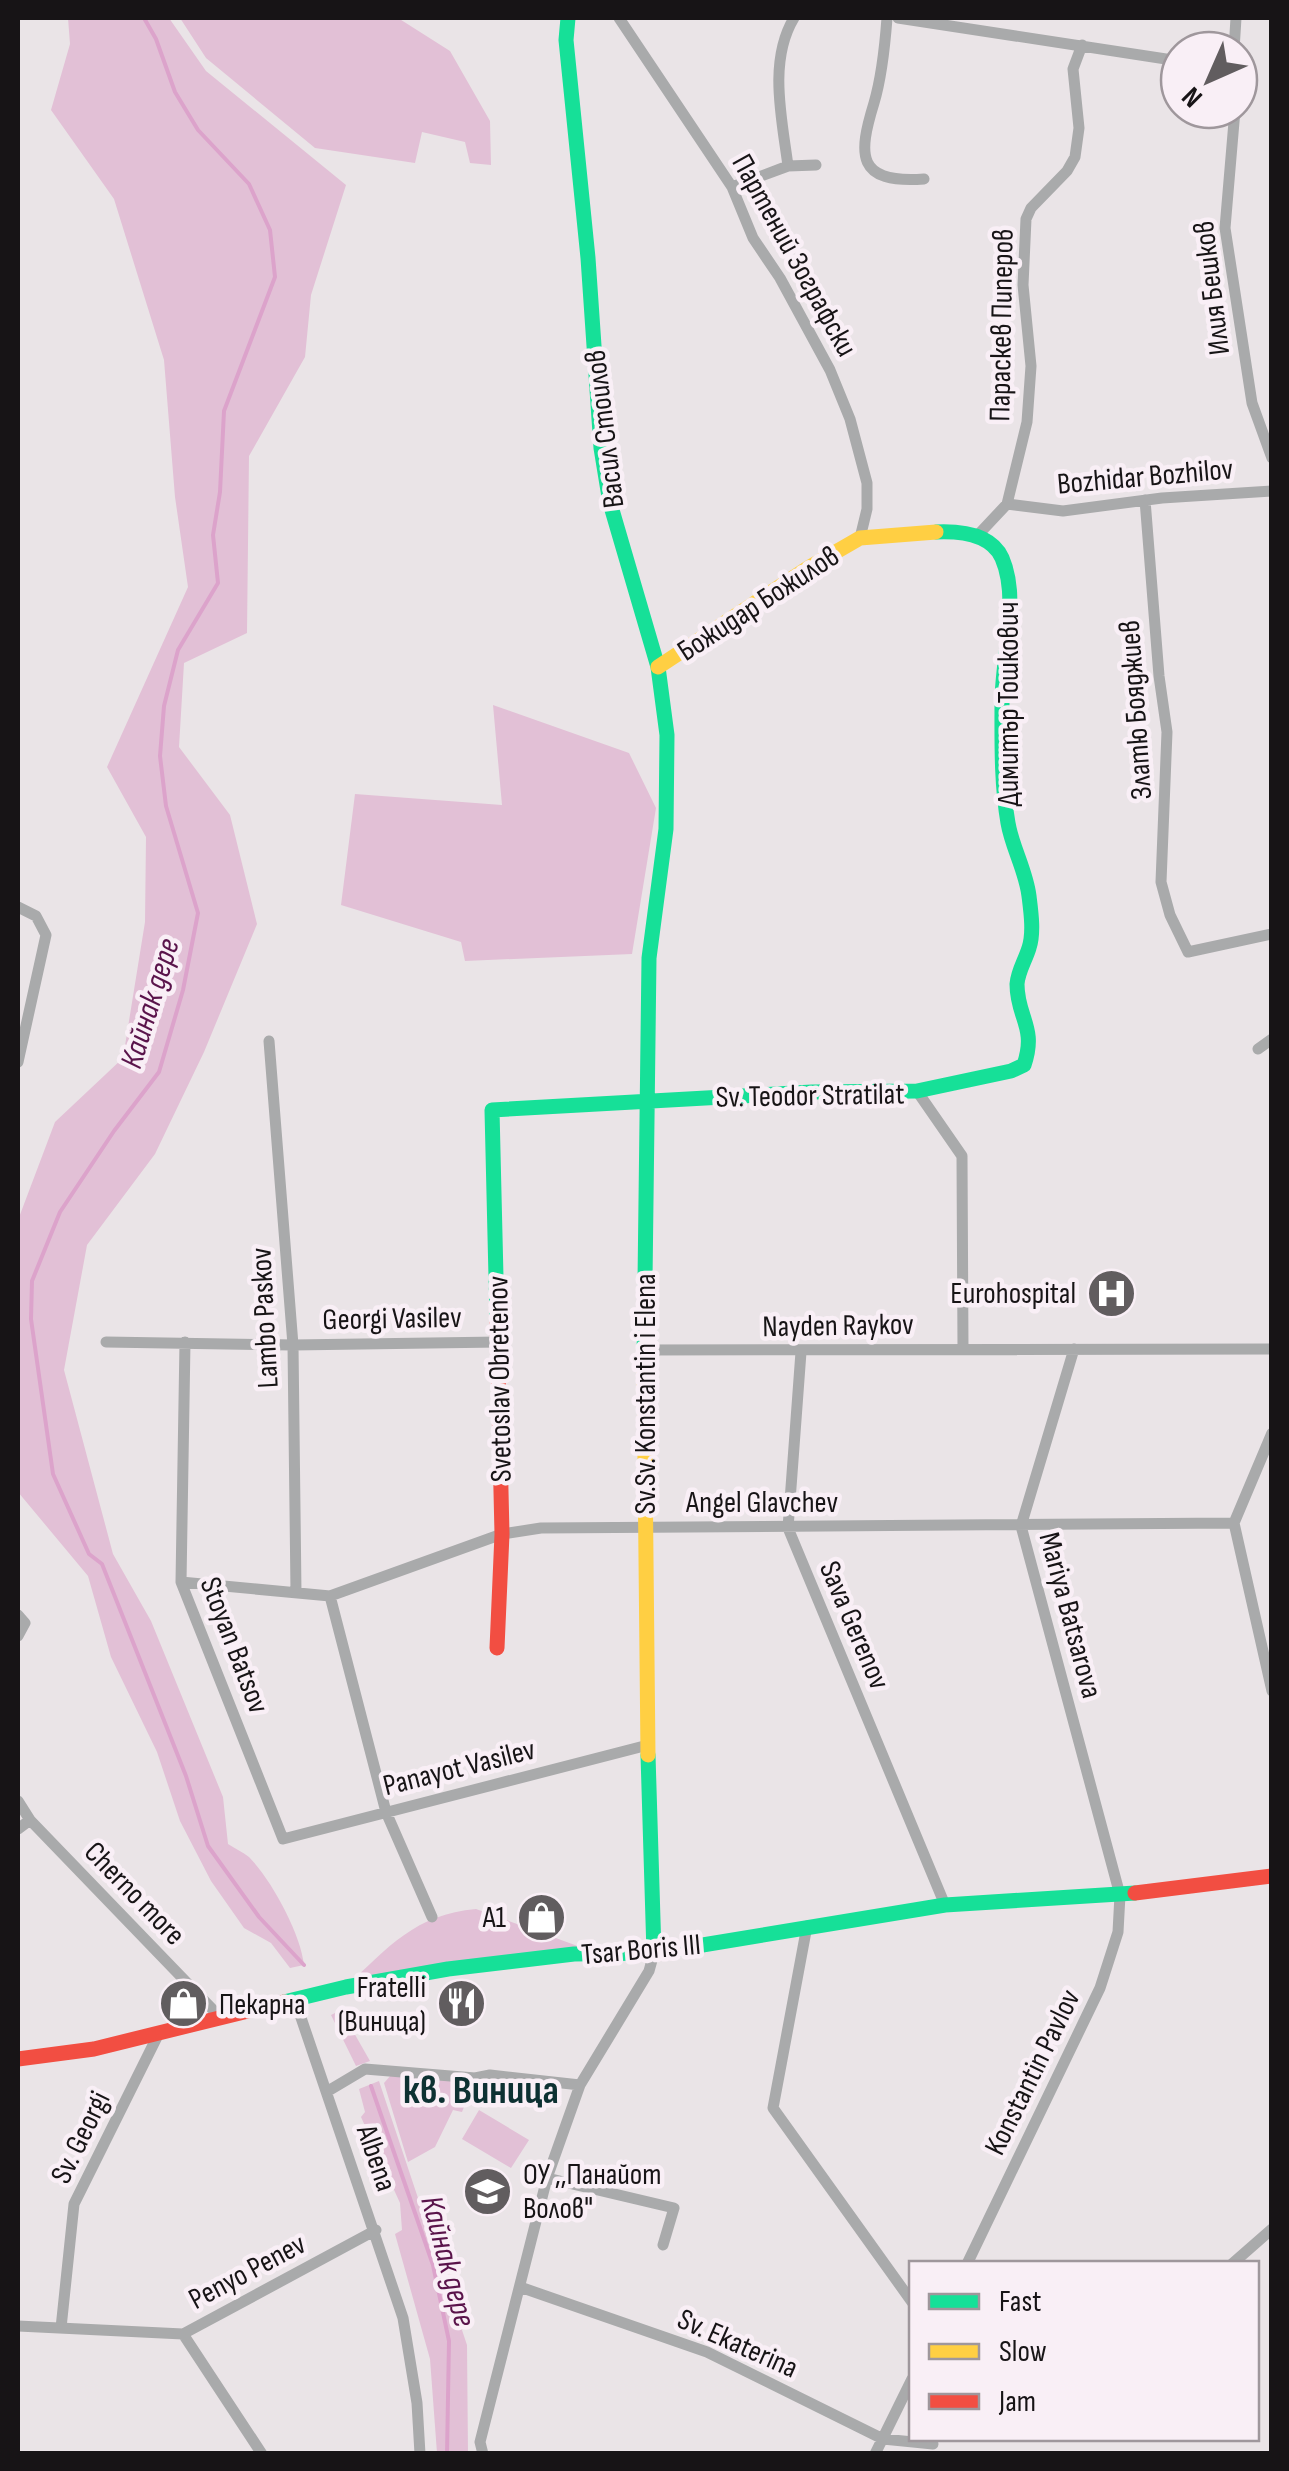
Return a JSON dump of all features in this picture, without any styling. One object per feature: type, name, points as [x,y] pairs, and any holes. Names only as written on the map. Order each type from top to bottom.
[{"type":"street","name":"Васил Стоилов","points":[[568,18],[566,40],[588,258],[600,448],[610,503],[658,667],[667,735],[665,836]]},
{"type":"street","name":"Партений Зографски","points":[[620,18],[732,187],[754,238],[830,370],[850,419],[867,483],[867,509],[860,538]]},
{"type":"street","points":[[788,166],[779,85],[783,42],[794,18]]},
{"type":"street","points":[[887,18],[874,102],[863,138],[864,158],[874,170],[889,177],[924,179]]},
{"type":"street","points":[[898,18],[1159,58]]},
{"type":"street","name":"Параскев Пиперов","points":[[1007,504],[1027,422],[1031,366],[1023,286],[1026,219],[1075,156],[1079,128],[1074,69],[1082,45]]},
{"type":"street","name":"Илия Бешков","points":[[1233,130],[1225,228],[1252,403],[1272,458]]},
{"type":"street","points":[[732,187],[788,166],[816,165]]},
{"type":"street","name":"Bozhidar Bozhilov","points":[[1007,504],[1063,511],[1145,500],[1272,491]]},
{"type":"street","name":"Златю Бояджиев","points":[[1145,500],[1167,732],[1162,882],[1170,916],[1188,952],[1272,934]]},
{"type":"street","points":[[977,536],[1007,504]]},
{"type":"street","name":"Божидар Божилов","points":[[658,667],[860,538],[954,531],[977,536]]},
{"type":"street","name":"Димитър Тошкович","points":[[917,1091],[1011,1071],[1024,1065],[1031,1045],[1017,987],[1030,946],[1029,892],[1008,824],[1003,764],[1008,580],[997,549],[977,536]]},
{"type":"street","name":"Sv.Sv. Konstantin i Elena","points":[[654,1953],[644,1350],[646,1100],[649,958],[665,836]]},
{"type":"street","points":[[18,907],[36,916],[46,935],[18,1062]]},
{"type":"street","points":[[1258,1050],[1272,1039]]},
{"type":"street","name":"Lambo Paskov","points":[[268,1042],[293,1344],[296,1592]]},
{"type":"street","name":"Sv. Teodor Stratilat","points":[[492,1110],[646,1100],[917,1091],[962,1156],[963,1348]]},
{"type":"street","name":"Svetoslav Obretenov","points":[[492,1110],[502,1534],[497,1648]]},
{"type":"street","name":"Georgi Vasilev","points":[[106,1342],[499,1342]]},
{"type":"street","name":"Stoyan Batsov","points":[[185,1342],[181,1582],[283,1839]]},
{"type":"street","name":"Mariya Batsarova","points":[[1074,1348],[1020,1526],[1120,1895]]},
{"type":"street","name":"Nayden Raykov","points":[[644,1350],[1272,1349]]},
{"type":"street","name":"Sava Gerenov","points":[[801,1352],[788,1528],[945,1905]]},
{"type":"street","points":[[1272,1433],[1234,1523],[1272,1691]]},
{"type":"street","name":"Angel Glavchev","points":[[181,1582],[330,1596],[502,1534],[541,1528],[1234,1523]]},
{"type":"street","points":[[330,1596],[386,1812],[432,1916]]},
{"type":"street","points":[[18,1615],[25,1623],[18,1636]]},
{"type":"street","name":"Panayot Vasilev","points":[[283,1839],[648,1744]]},
{"type":"street","name":"Cherno more","points":[[18,1800],[30,1820],[220,2017]]},
{"type":"street","points":[[18,1829],[30,1820]]},
{"type":"street","name":"Tsar Boris III","points":[[18,2059],[94,2049],[295,2000],[448,1969],[574,1954],[654,1953],[945,1905],[1120,1895],[1272,1876]]},
{"type":"street","name":"Konstantin Pavlov","points":[[968,2261],[1100,1988],[1118,1932],[1120,1895]]},
{"type":"street","points":[[806,1926],[773,2108],[909,2298]]},
{"type":"street","points":[[483,2454],[480,2442],[547,2178],[580,2084],[649,1971],[654,1953]]},
{"type":"street","name":"Albena","points":[[295,2000],[403,2318],[417,2403],[420,2454]]},
{"type":"street","name":"Sv. Georgi","points":[[62,2328],[74,2204],[159,2034]]},
{"type":"street","points":[[328,2091],[366,2069],[580,2084]]},
{"type":"street","points":[[547,2178],[674,2208],[663,2245]]},
{"type":"street","points":[[1235,2261],[1272,2229]]},
{"type":"street","name":"Penyo Penev","points":[[18,2326],[184,2334],[376,2230]]},
{"type":"street","name":"Sv. Ekaterina","points":[[520,2288],[707,2352],[883,2439],[934,2445]]},
{"type":"street","points":[[184,2334],[262,2454]]},
{"type":"street","points":[[875,2454],[909,2385]]},
{"type":"shaded area","points":[[68,18],[169,18],[206,71],[346,185],[311,295],[305,357],[249,456],[247,633],[184,663],[179,747],[230,815],[257,924],[204,1052],[155,1154],[87,1245],[64,1370],[113,1554],[151,1621],[223,1797],[228,1844],[258,1867],[291,1923],[304,1965],[290,1968],[271,1943],[244,1928],[211,1881],[180,1821],[157,1752],[111,1657],[88,1576],[18,1492],[18,1220],[55,1122],[123,1058],[145,922],[146,837],[107,767],[188,587],[175,497],[164,360],[114,199],[51,110],[70,44]]},
{"type":"shaded area","points":[[180,18],[398,18],[450,51],[490,121],[491,165],[470,163],[465,142],[422,132],[415,163],[315,148],[206,58]]},
{"type":"shaded area","points":[[493,705],[629,753],[656,808],[632,954],[465,961],[461,942],[341,905],[355,794],[502,805]]},
{"type":"shaded area","points":[[476,1909],[597,1953],[346,1987],[390,1946],[420,1925]]},
{"type":"shaded area","points":[[341,2010],[370,2061],[356,2066],[331,2015]]},
{"type":"shaded area","points":[[391,2075],[474,2081],[462,2112],[453,2110],[435,2147],[408,2162],[384,2083]]},
{"type":"shaded area","points":[[379,2081],[467,2345],[468,2453],[437,2453],[430,2359],[395,2234],[402,2230],[400,2203],[361,2117],[365,2112],[359,2089]]},
{"type":"shaded area","points":[[479,2110],[529,2140],[511,2168],[462,2139]]},
{"type":"waterway","name":"Кайнак дере","points":[[144,18],[175,92],[198,130],[249,184],[270,230],[275,277],[224,411],[220,492],[213,535],[218,583],[178,650],[164,706],[160,756],[166,806],[198,913],[183,990],[159,1072],[60,1212],[32,1281],[31,1319],[53,1474],[89,1554],[102,1564],[186,1776],[208,1846],[259,1917],[304,1965]]},
{"type":"waterway","name":"Кайнак дере","points":[[371,2086],[433,2265],[449,2341],[447,2454]]},
{"type":"traffic: fast","points":[[568,18],[566,40],[588,258],[601,448],[610,503],[658,667],[667,735],[666,829],[649,958],[644,1363]]},
{"type":"traffic: fast","points":[[497,1319],[492,1110],[812,1092],[917,1091],[1024,1065],[1028,1041],[1017,984],[1031,942],[1032,922],[1027,887],[1008,823],[1003,777],[1002,701],[1010,592],[1002,558],[990,544],[964,533],[936,532]]},
{"type":"traffic: fast","points":[[648,1755],[654,1953]]},
{"type":"traffic: fast","points":[[284,2002],[448,1969],[574,1954],[654,1953],[945,1905],[1135,1893]]},
{"type":"traffic: slow","points":[[658,667],[860,538],[936,532]]},
{"type":"traffic: slow","points":[[644,1363],[648,1755]]},
{"type":"traffic: jam","points":[[497,1319],[502,1534],[497,1648]]},
{"type":"traffic: jam","points":[[1135,1893],[1272,1876]]},
{"type":"traffic: jam","points":[[18,2059],[94,2049],[284,2002]]},
{"type":"place","name":"Eurohospital","points":[[1111,1293]]},
{"type":"place","name":"A1","points":[[541,1917]]},
{"type":"place","name":"Пекарна","points":[[184,2004]]},
{"type":"place","name":"Fratelli (Виница)","points":[[461,2004]]},
{"type":"place","name":"ОУ ,,Панайот Волов\"","points":[[488,2191]]},
{"type":"district","name":"кв. Виница","points":[[481,2089]]}]
